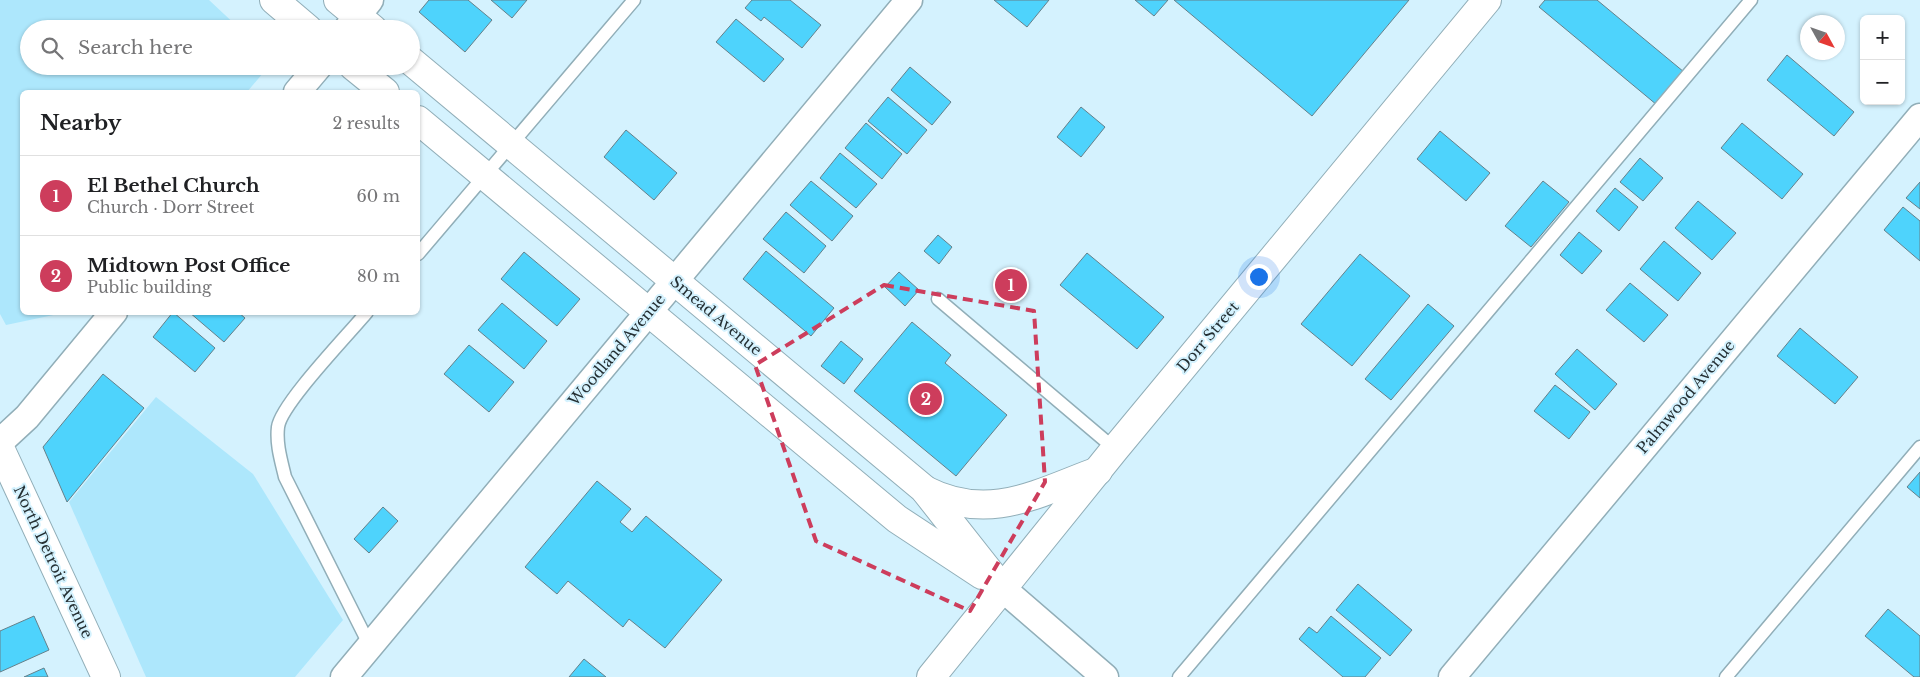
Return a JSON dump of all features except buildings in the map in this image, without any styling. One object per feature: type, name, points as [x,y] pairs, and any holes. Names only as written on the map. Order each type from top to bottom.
[{"type":"street","points":[[274,0],[297,20]]},
{"type":"street","name":"Woodland Avenue","points":[[344,677],[909,0]]},
{"type":"street","name":"Dorr Street","points":[[931,677],[1115,449],[1487,0]]},
{"type":"street","name":"Smead Avenue","points":[[420,68],[924,489],[1002,588]]},
{"type":"street","points":[[299,90],[311,75]]},
{"type":"street","points":[[364,75],[383,90]]},
{"type":"street","name":"Palmwood Avenue","points":[[1452,677],[1920,117]]},
{"type":"street","name":"Smead Avenue","points":[[420,122],[897,519],[1002,588],[1105,677]]},
{"type":"street","points":[[0,442],[27,417],[112,315]]},
{"type":"street","name":"North Detroit Avenue","points":[[0,448],[106,677]]},
{"type":"street","points":[[924,489],[943,499],[963,503],[992,505],[1024,499],[1098,471]]},
{"type":"lane","points":[[420,252],[634,0]]},
{"type":"lane","points":[[1179,677],[1751,0]]},
{"type":"lane","points":[[938,300],[1115,449]]},
{"type":"lane","points":[[364,315],[289,403],[278,426],[278,448],[285,477],[370,646]]},
{"type":"lane","points":[[1726,677],[1920,447]]},
{"type":"highlighted area","points":[[884,285],[1034,311],[1045,482],[970,611],[816,541],[755,365]]},
{"type":"shaded area","points":[[0,0],[209,0],[230,20],[20,20],[20,75],[261,75],[249,90],[20,90],[20,315],[54,315],[6,325],[0,314]]},
{"type":"shaded area","points":[[156,397],[253,474],[343,620],[295,677],[146,677],[69,502]]},
{"type":"place","name":"El Bethel Church","points":[[1011,285]]},
{"type":"place","name":"Midtown Post Office","points":[[926,399]]}]
